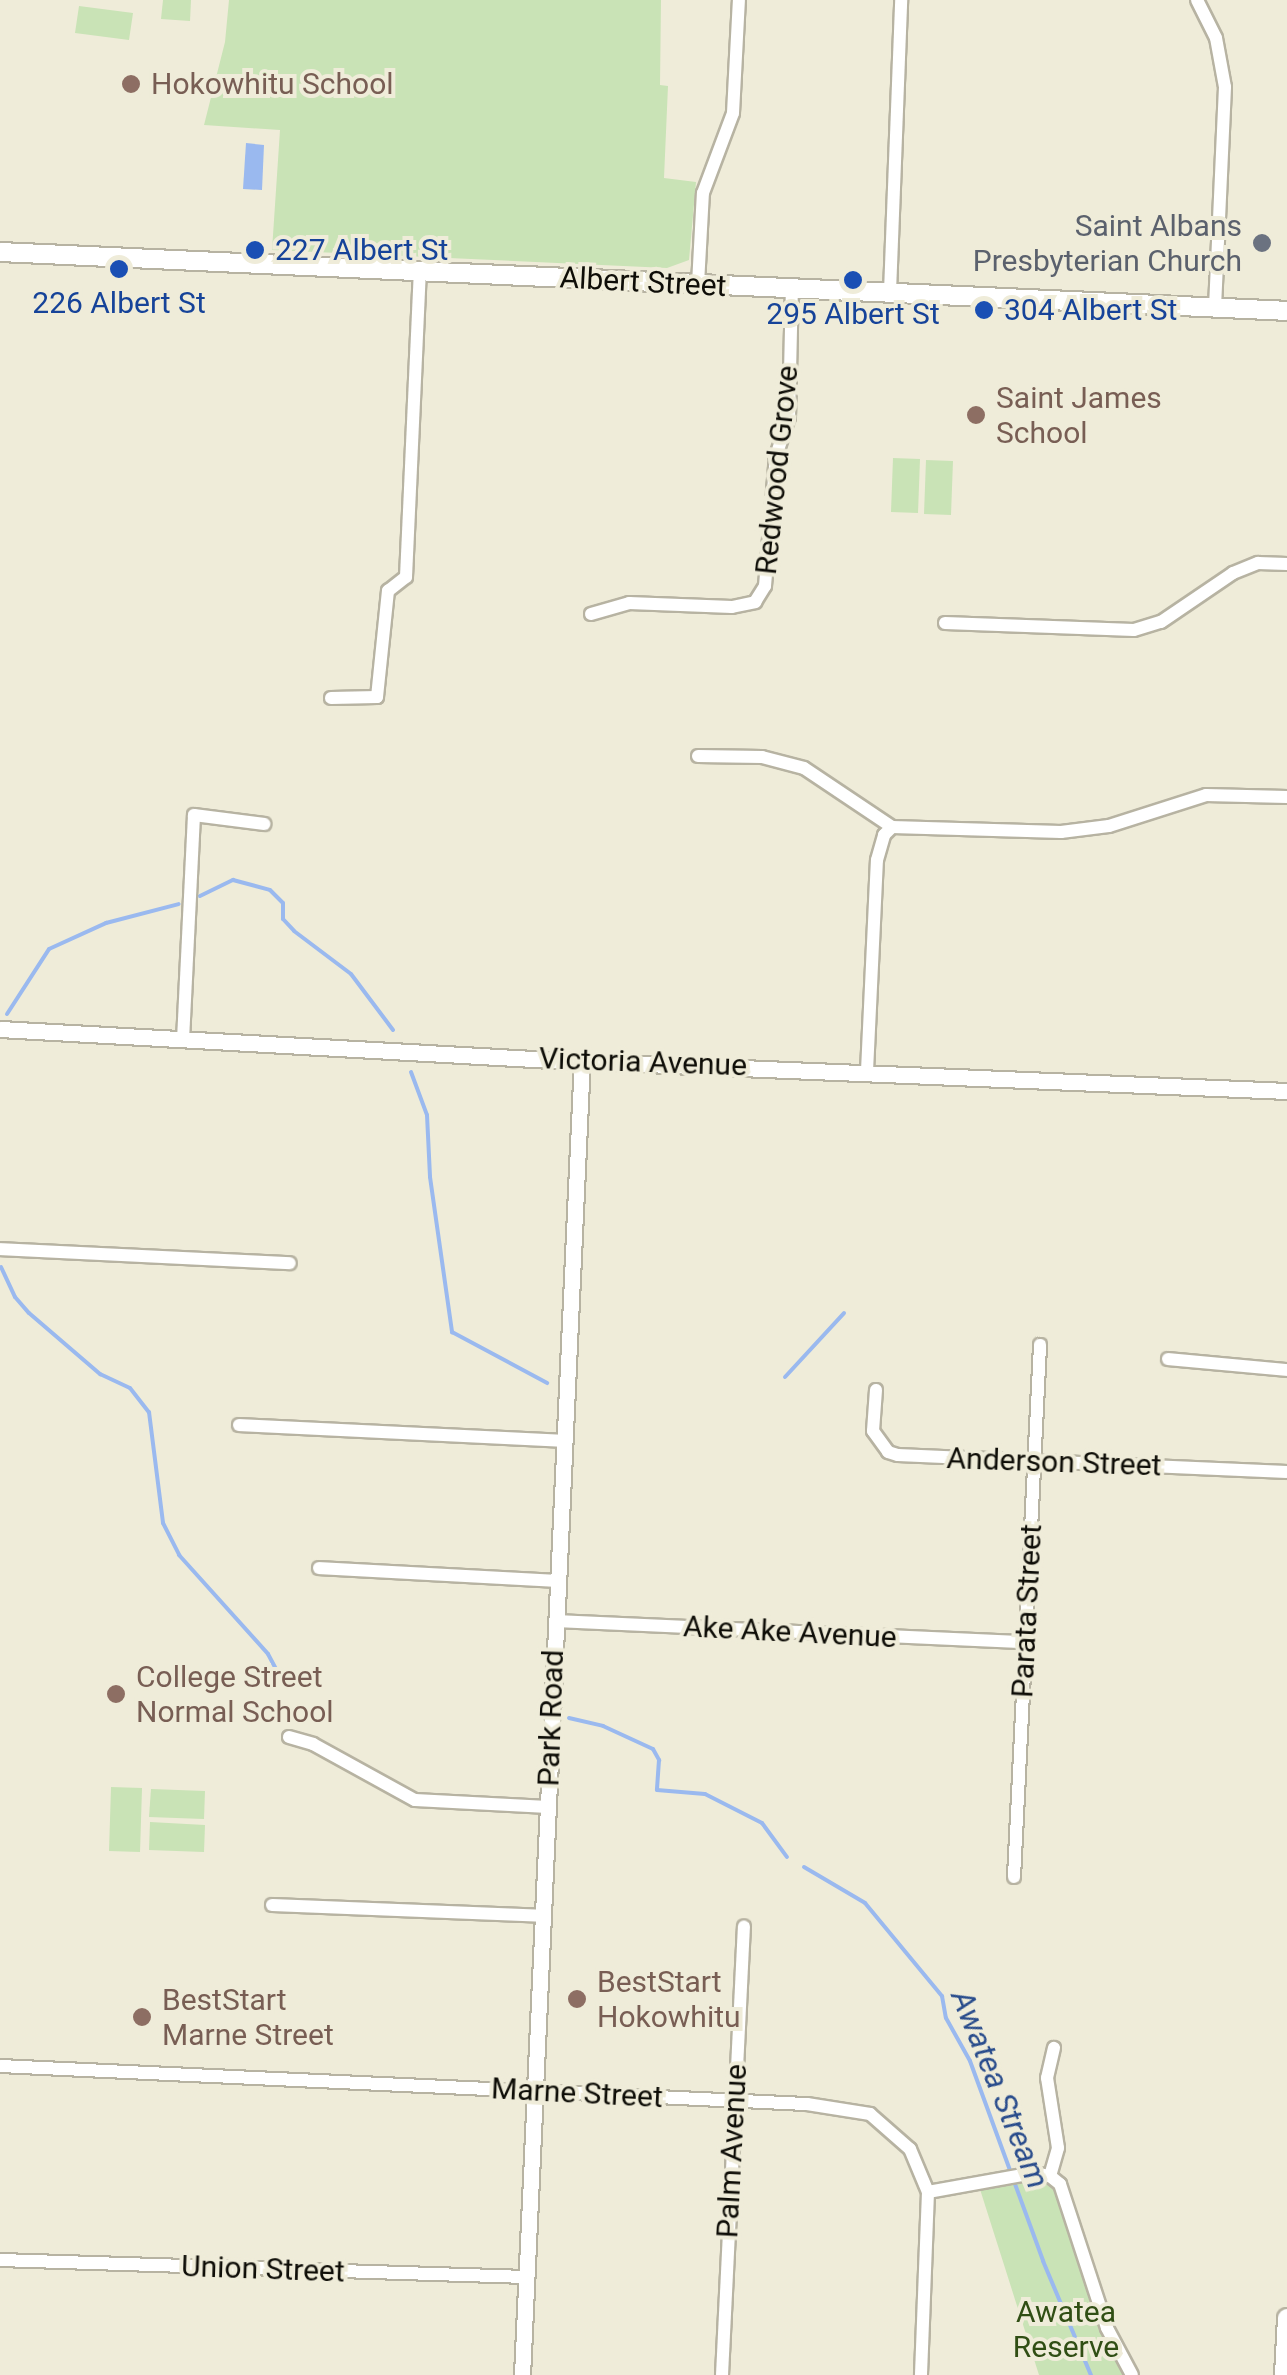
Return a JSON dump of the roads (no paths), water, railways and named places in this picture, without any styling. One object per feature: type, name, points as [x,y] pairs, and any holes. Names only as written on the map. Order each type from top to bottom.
[{"type":"main road","name":"Albert Street","points":[[0,252],[1287,311]]},
{"type":"main road","points":[[1284,2375],[1287,2318]]},
{"type":"street","points":[[698,284],[702,193],[733,113],[739,0]]},
{"type":"street","points":[[890,292],[902,0]]},
{"type":"street","points":[[1197,0],[1216,38],[1225,86],[1215,307]]},
{"type":"street","points":[[331,698],[376,698],[388,591],[406,577],[420,271]]},
{"type":"street","name":"Redwood Grove","points":[[591,614],[629,603],[732,608],[754,602],[765,586],[776,456],[789,418],[792,290]]},
{"type":"street","points":[[945,623],[1134,630],[1160,622],[1233,573],[1258,563],[1287,564]]},
{"type":"street","points":[[698,756],[762,756],[804,768],[892,827],[1061,832],[1109,826],[1206,795],[1287,797]]},
{"type":"street","points":[[183,1040],[194,815],[264,824]]},
{"type":"street","points":[[866,1072],[877,860],[884,835],[892,827]]},
{"type":"street","name":"Victoria Avenue","points":[[0,1030],[1287,1091]]},
{"type":"street","name":"Park Road","points":[[522,2375],[582,1060]]},
{"type":"street","points":[[0,1249],[290,1263]]},
{"type":"street","name":"Parata Street","points":[[1014,1877],[1040,1346]]},
{"type":"street","points":[[1168,1359],[1287,1370]]},
{"type":"street","name":"Anderson Street","points":[[876,1390],[873,1431],[888,1452],[1287,1472]]},
{"type":"street","points":[[240,1425],[566,1442]]},
{"type":"street","points":[[318,1568],[557,1581]]},
{"type":"street","name":"Ake Ake Avenue","points":[[556,1621],[1025,1642]]},
{"type":"street","points":[[290,1736],[415,1800],[548,1807]]},
{"type":"street","points":[[272,1905],[542,1916]]},
{"type":"street","name":"Palm Avenue","points":[[722,2375],[744,1927]]},
{"type":"street","points":[[1050,2176],[1058,2148],[1048,2078],[1054,2048]]},
{"type":"street","name":"Marne Street","points":[[0,2066],[734,2100],[839,2106],[870,2114],[910,2148],[928,2192],[922,2375]]},
{"type":"street","points":[[928,2192],[1034,2173],[1050,2176],[1060,2184],[1107,2328],[1132,2375]]},
{"type":"street","name":"Union Street","points":[[0,2260],[526,2277]]},
{"type":"water","points":[[246,143],[264,145],[262,190],[243,189]]},
{"type":"waterway","points":[[200,896],[233,880],[270,890],[283,903],[283,919],[351,974],[393,1030]]},
{"type":"waterway","name":"Awatea Stream","points":[[7,1014],[49,949],[106,923],[179,904]]},
{"type":"waterway","name":"Awatea Stream","points":[[411,1072],[427,1115],[430,1177],[452,1332],[547,1383]]},
{"type":"waterway","name":"Awatea Stream","points":[[1,1267],[15,1297],[29,1313],[100,1374],[130,1388],[149,1412],[163,1523],[179,1555],[268,1654],[279,1675]]},
{"type":"waterway","points":[[785,1377],[844,1313]]},
{"type":"waterway","name":"Awatea Stream","points":[[569,1718],[603,1726],[653,1749],[659,1760],[657,1790],[705,1794],[762,1823],[787,1857]]},
{"type":"waterway","name":"Awatea Stream","points":[[804,1867],[865,1903],[942,1996],[946,2018],[970,2061],[1043,2261],[1091,2375]]},
{"type":"place","name":"Hokowhitu School","points":[[131,84]]},
{"type":"place","name":"Saint Albans Presbyterian Church","points":[[1262,243]]},
{"type":"place","name":"227 Albert St","points":[[255,250]]},
{"type":"place","name":"226 Albert St","points":[[119,269]]},
{"type":"place","name":"295 Albert St","points":[[853,280]]},
{"type":"place","name":"304 Albert St","points":[[984,310]]},
{"type":"place","name":"Saint James School","points":[[976,415]]},
{"type":"place","name":"College Street Normal School","points":[[116,1694]]},
{"type":"place","name":"BestStart Hokowhitu","points":[[577,1999]]},
{"type":"place","name":"BestStart Marne Street","points":[[142,2017]]},
{"type":"park label","name":"Awatea Reserve","points":[[1066,2329]]}]
